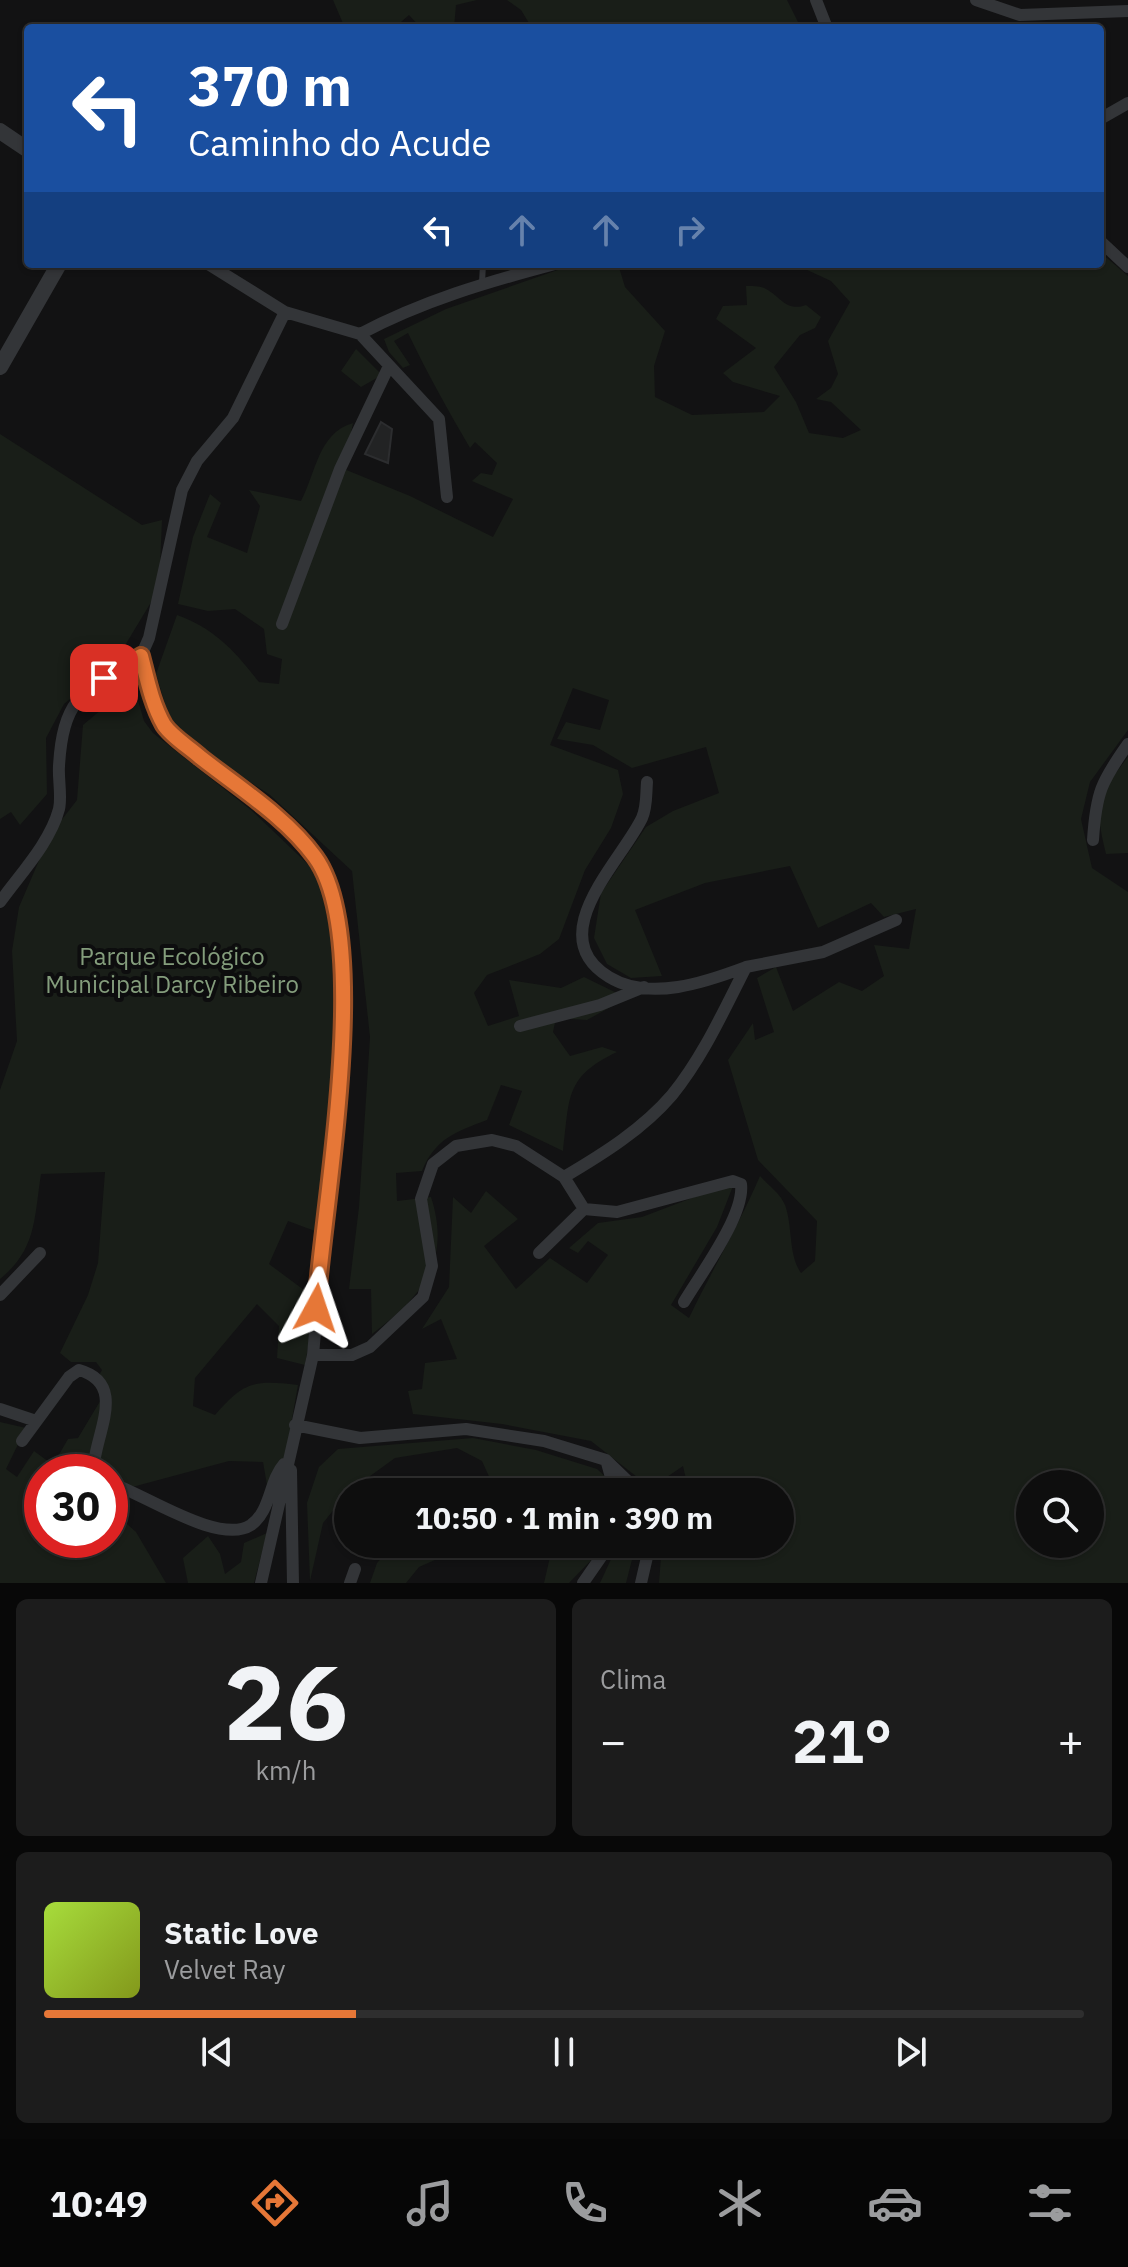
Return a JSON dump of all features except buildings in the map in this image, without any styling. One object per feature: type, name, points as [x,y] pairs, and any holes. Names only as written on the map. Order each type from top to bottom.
[{"type":"street","points":[[816,0],[825,24]]},
{"type":"street","points":[[976,0],[1028,16],[1128,11]]},
{"type":"street","points":[[1104,117],[1128,103]]},
{"type":"street","points":[[0,131],[24,147]]},
{"type":"street","points":[[1104,245],[1128,267]]},
{"type":"street","points":[[0,367],[57,268]]},
{"type":"street","points":[[214,268],[285,312],[360,334],[388,368],[439,419],[447,497]]},
{"type":"street","points":[[360,334],[407,309],[482,283],[540,268]]},
{"type":"street","points":[[0,902],[41,845],[59,808],[59,765],[64,725],[72,706],[86,690],[141,656],[149,638],[182,490],[197,461],[233,418],[285,312]]},
{"type":"street","points":[[282,624],[340,469],[388,368]]},
{"type":"street","points":[[141,656],[155,707],[166,728],[267,810],[314,855],[329,880],[337,913],[343,1022],[313,1355],[261,1583]]},
{"type":"street","points":[[1093,840],[1095,805],[1102,781],[1128,744]]},
{"type":"street","points":[[647,782],[641,818],[596,888],[584,918],[584,939],[594,967],[617,982],[644,987],[675,987],[706,982],[746,967],[823,952],[896,920]]},
{"type":"street","points":[[564,1177],[614,1148],[672,1095],[710,1038],[746,967]]},
{"type":"street","points":[[520,1026],[600,1005],[644,987]]},
{"type":"street","points":[[313,1355],[352,1355],[370,1347],[423,1297],[432,1266],[421,1199],[433,1164],[456,1146],[492,1140],[516,1146],[564,1177],[584,1209]]},
{"type":"street","points":[[539,1253],[584,1209],[617,1212],[733,1181],[741,1184],[741,1195],[726,1232],[684,1302]]},
{"type":"street","points":[[0,1295],[40,1253]]},
{"type":"street","points":[[22,1441],[69,1377],[79,1370],[94,1374],[105,1387],[106,1404],[96,1454]]},
{"type":"street","points":[[0,1409],[36,1421]]},
{"type":"street","points":[[295,1425],[360,1438],[466,1429],[544,1441],[606,1460],[625,1478]]},
{"type":"street","points":[[128,1489],[204,1525],[231,1529],[250,1526],[263,1510],[280,1469],[289,1459]]},
{"type":"street","points":[[289,1459],[292,1476],[293,1583]]},
{"type":"street","points":[[606,1460],[611,1478]]},
{"type":"street","points":[[583,1583],[600,1558]]},
{"type":"street","points":[[641,1583],[647,1558]]},
{"type":"street","points":[[350,1583],[355,1569]]},
{"type":"lane","points":[[482,283],[483,268]]},
{"type":"green space","points":[[333,0],[477,0],[456,5],[454,24],[417,24],[409,15],[399,24],[343,24]]},
{"type":"green space","points":[[507,0],[787,0],[799,24],[530,24],[521,10]]},
{"type":"green space","points":[[1104,255],[1128,276],[1128,730],[1090,782],[1081,819],[1092,868],[1128,892],[1128,1583],[659,1583],[661,1558],[794,1558],[794,1478],[686,1478],[683,1466],[664,1478],[638,1478],[591,1441],[502,1424],[413,1414],[408,1391],[422,1389],[425,1363],[457,1359],[441,1319],[422,1329],[449,1287],[453,1197],[471,1213],[486,1191],[518,1219],[484,1246],[516,1289],[550,1258],[587,1283],[608,1255],[588,1241],[578,1253],[569,1248],[598,1223],[642,1217],[721,1187],[733,1186],[717,1227],[671,1305],[689,1318],[760,1176],[785,1205],[794,1257],[801,1273],[815,1261],[817,1221],[758,1160],[728,1060],[753,1023],[755,1040],[774,1032],[757,978],[776,967],[793,1011],[839,982],[862,991],[884,976],[874,945],[909,949],[916,909],[884,917],[871,903],[818,928],[790,866],[705,883],[635,910],[662,976],[631,978],[607,964],[594,938],[601,893],[646,827],[673,811],[719,793],[706,747],[632,768],[593,745],[557,739],[566,722],[600,730],[609,700],[573,688],[550,745],[618,770],[623,794],[611,828],[585,870],[559,939],[540,954],[487,975],[474,993],[488,1026],[519,1016],[509,980],[561,988],[584,977],[627,998],[587,1020],[556,1018],[553,1032],[570,1056],[602,1047],[617,1052],[600,1061],[578,1080],[569,1103],[563,1151],[509,1125],[522,1091],[501,1085],[487,1120],[447,1138],[433,1151],[422,1171],[396,1173],[397,1201],[431,1197],[438,1241],[428,1276],[418,1292],[372,1334],[371,1289],[349,1289],[359,1207],[370,1037],[352,871],[270,795],[200,749],[169,717],[156,674],[177,615],[223,642],[259,682],[279,684],[282,659],[267,654],[264,629],[235,609],[208,611],[178,604],[193,537],[210,494],[221,503],[207,537],[247,553],[260,506],[249,490],[301,501],[325,445],[332,435],[353,423],[344,469],[410,496],[493,537],[513,499],[472,481],[481,473],[492,475],[497,463],[475,442],[470,448],[408,333],[394,341],[410,365],[403,368],[389,352],[384,339],[446,309],[564,268],[619,268],[625,287],[665,331],[654,366],[655,397],[692,415],[764,412],[780,396],[733,382],[723,373],[756,348],[716,319],[723,306],[747,305],[746,286],[756,286],[793,307],[806,305],[821,317],[815,328],[800,335],[774,367],[796,402],[809,433],[843,438],[861,430],[831,402],[816,399],[831,388],[838,374],[828,341],[850,302],[831,281],[804,268],[1104,268]]},
{"type":"green space","points":[[356,349],[382,375],[361,387],[341,371]]},
{"type":"green space","points":[[0,434],[142,525],[162,520],[159,589],[115,662],[64,704],[46,738],[47,794],[20,825],[11,812],[0,819]]},
{"type":"green space","name":"Parque Ecológico Municipal Darcy Ribeiro","points":[[133,683],[144,721],[153,733],[251,810],[318,874],[331,935],[334,1010],[323,1234],[288,1221],[269,1264],[316,1299],[305,1365],[277,1358],[279,1326],[257,1304],[195,1378],[193,1406],[215,1415],[234,1395],[251,1385],[298,1385],[285,1458],[267,1485],[263,1462],[229,1461],[128,1488],[128,1454],[59,1454],[68,1439],[78,1438],[105,1393],[95,1382],[102,1370],[96,1362],[71,1362],[60,1353],[88,1295],[98,1263],[105,1172],[41,1174],[32,1232],[21,1256],[0,1279],[0,1090],[17,1041],[12,951],[19,907],[50,835],[77,800],[83,725]]},
{"type":"green space","points":[[1128,757],[1128,853],[1106,854],[1100,824],[1100,802],[1109,782]]},
{"type":"green space","name":"Parque Ecológico Municipal Darcy Ribeiro","points":[[0,1422],[26,1428],[6,1469],[17,1477],[24,1466],[24,1558],[128,1558],[128,1525],[136,1532],[166,1583],[0,1583]]},
{"type":"green space","points":[[473,1438],[536,1450],[597,1469],[607,1478],[490,1478],[482,1461],[457,1448],[395,1458],[367,1478],[334,1478],[334,1509],[323,1523],[310,1581],[307,1503],[319,1467],[338,1449]]},
{"type":"green space","points":[[267,1533],[254,1583],[188,1583],[183,1558],[208,1536],[220,1554],[225,1574],[241,1562],[244,1543]]},
{"type":"green space","points":[[382,1558],[439,1558],[419,1567],[406,1583],[370,1583]]},
{"type":"green space","points":[[550,1558],[593,1558],[569,1583],[544,1583]]},
{"type":"green space","points":[[612,1558],[632,1558],[626,1583],[600,1583]]},
{"type":"route","points":[[104,678],[141,656],[155,707],[166,728],[267,810],[314,855],[329,880],[337,913],[343,1022],[335,1140],[316,1308]]}]
